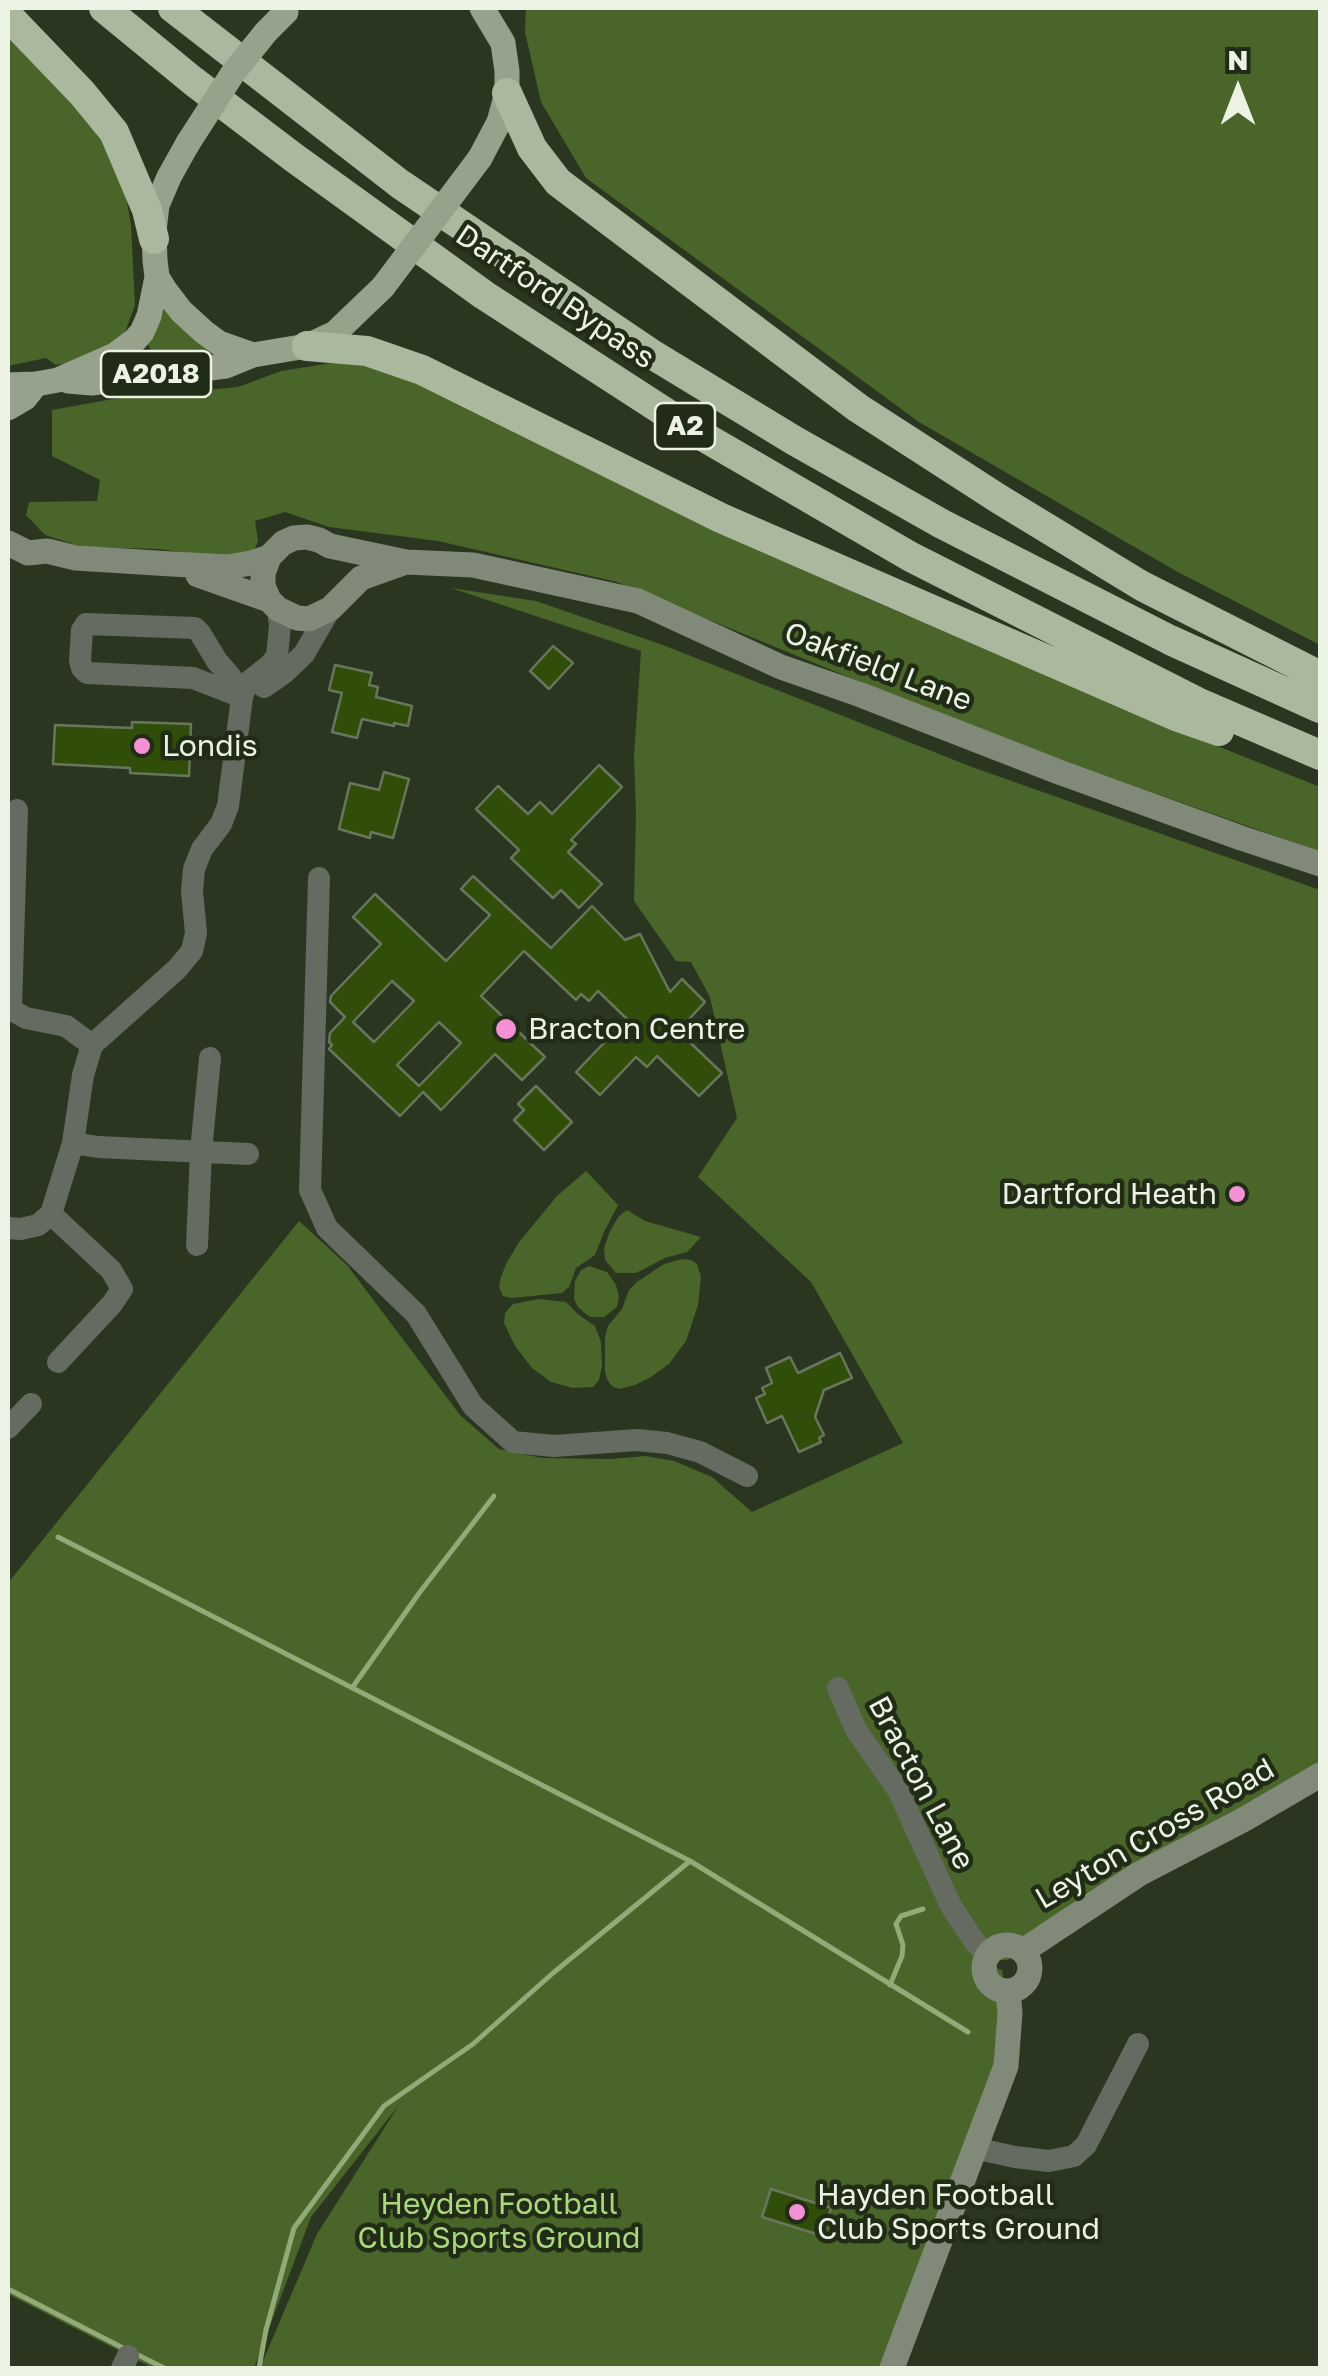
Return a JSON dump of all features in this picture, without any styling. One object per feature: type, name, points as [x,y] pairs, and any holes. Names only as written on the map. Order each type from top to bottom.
[{"type":"highway","name":"Dartford Bypass","points":[[104,8],[293,158],[484,295],[694,431],[911,557],[1197,702],[1320,755]]},
{"type":"highway","name":"Dartford Bypass","points":[[173,8],[400,184],[682,372],[795,441],[942,524],[1170,640],[1320,708]]},
{"type":"highway","points":[[8,16],[82,92],[114,132],[147,210],[154,239]]},
{"type":"highway","points":[[507,93],[532,148],[558,182],[858,408],[1142,586],[1320,676]]},
{"type":"highway","points":[[307,346],[367,351],[422,370],[739,526],[1176,716],[1320,767]]},
{"type":"main road","points":[[482,8],[503,43]]},
{"type":"main road","points":[[288,10],[227,81],[160,197],[154,220],[157,276],[181,311],[219,342],[252,355],[307,346],[335,333],[383,287],[480,158],[507,93],[503,43],[506,8]]},
{"type":"main road","name":"A2018","points":[[8,408],[47,382],[102,362],[136,340],[149,316],[157,276]]},
{"type":"main road","name":"A2018","points":[[8,384],[92,383],[226,366],[252,355]]},
{"type":"street","name":"Oakfield Lane","points":[[8,522],[47,552]]},
{"type":"street","name":"Oakfield Lane","points":[[8,543],[28,553],[228,567],[269,557],[283,543],[307,538],[406,562],[473,565],[638,601],[780,666],[1059,772],[1320,864]]},
{"type":"street","points":[[242,697],[195,628],[86,624],[82,628],[80,664],[86,673],[196,678],[242,697],[267,686],[304,654],[335,604],[345,576],[338,555],[330,546]]},
{"type":"street","points":[[8,1228],[38,1225],[51,1214],[73,1142],[83,1074],[92,1045],[192,952],[196,934],[193,874],[229,802],[242,697],[247,683],[278,656],[280,633],[264,586],[263,573],[269,557]]},
{"type":"street","name":"Oakfield Lane","points":[[172,564],[273,604],[297,618],[309,619],[335,604],[361,578],[406,562]]},
{"type":"street","points":[[17,810],[9,1008],[26,1018],[66,1026],[92,1045]]},
{"type":"street","points":[[318,878],[310,1190],[327,1228],[416,1314],[473,1406],[513,1442],[554,1446],[637,1440],[667,1443],[700,1452],[747,1476]]},
{"type":"street","points":[[196,1244],[210,1058]]},
{"type":"street","points":[[73,1142],[98,1147],[248,1154]]},
{"type":"street","points":[[51,1214],[111,1270],[122,1289],[58,1362]]},
{"type":"street","points":[[8,1428],[31,1404]]},
{"type":"street","name":"Bracton Lane","points":[[838,1688],[856,1730],[898,1790],[951,1906],[986,1954]]},
{"type":"street","name":"Leyton Cross Road","points":[[1023,1951],[1139,1874],[1244,1820],[1320,1775]]},
{"type":"street","name":"Leyton Cross Road","points":[[892,2368],[1006,2066],[1008,1992],[1020,1987],[1028,1977],[1030,1964],[1023,1951],[1003,1946],[986,1954]]},
{"type":"street","points":[[986,1954],[983,1967],[987,1979],[1008,1992]]},
{"type":"street","points":[[974,2148],[1048,2161],[1074,2156],[1086,2145],[1138,2044]]},
{"type":"green space","points":[[526,8],[1320,8],[1320,645],[1176,571],[919,422],[586,178],[541,102],[525,32]]},
{"type":"green space","points":[[8,34],[109,132],[124,185],[131,225],[135,305],[123,338],[75,362],[56,365],[46,358],[8,366]]},
{"type":"green space","points":[[161,305],[222,354],[158,364],[147,343]]},
{"type":"green space","points":[[345,361],[386,367],[868,599],[1320,787],[1320,852],[975,729],[617,582],[438,541],[329,527],[285,512],[255,521],[258,541],[254,551],[227,559],[159,549],[83,547],[45,535],[26,515],[29,502],[97,501],[100,480],[52,456],[52,410],[113,399],[238,387],[281,371]]},
{"type":"green space","name":"Heyden Football Club Sports Ground","points":[[451,588],[536,601],[663,645],[972,767],[1320,890],[1320,1765],[1024,1953],[998,1960],[1009,2013],[1007,2049],[891,2368],[260,2368],[317,2234],[399,2105],[311,2217],[254,2368],[153,2368],[8,2294],[8,1583],[299,1221],[347,1265],[460,1415],[499,1449],[542,1458],[646,1456],[674,1461],[712,1477],[752,1512],[903,1443],[811,1282],[698,1177],[737,1118],[710,997],[691,962],[676,961],[634,901],[634,756],[641,651]]},
{"type":"green space","points":[[586,1171],[618,1205],[595,1255],[576,1268],[569,1287],[562,1293],[503,1296],[499,1287],[501,1277],[519,1242],[557,1196]]},
{"type":"green space","points":[[627,1210],[645,1221],[701,1237],[687,1252],[636,1273],[616,1273],[605,1260],[604,1248],[619,1216]]},
{"type":"green space","points":[[682,1259],[697,1264],[701,1277],[698,1305],[686,1341],[669,1364],[651,1377],[635,1385],[613,1387],[605,1373],[608,1326],[637,1282],[664,1264]]},
{"type":"green space","points":[[589,1266],[607,1272],[616,1285],[617,1307],[604,1317],[587,1315],[574,1299],[575,1281],[581,1270]]},
{"type":"green space","points":[[539,1299],[566,1302],[595,1326],[601,1342],[602,1366],[593,1387],[573,1388],[551,1382],[532,1368],[515,1346],[504,1323],[505,1313],[513,1304]]},
{"type":"building","points":[[553,646],[573,663],[549,689],[530,671]]},
{"type":"building","points":[[335,665],[372,673],[369,685],[378,687],[376,697],[412,706],[408,726],[362,719],[357,738],[332,732],[342,693],[329,690]]},
{"type":"building","points":[[132,722],[191,724],[189,776],[53,764],[55,725],[132,728]]},
{"type":"building","points":[[599,765],[622,787],[571,840],[576,844],[568,852],[602,884],[579,908],[561,890],[553,898],[511,858],[519,850],[476,809],[498,786],[528,814],[540,802],[552,814]]},
{"type":"building","points":[[384,772],[409,779],[393,838],[371,832],[370,838],[339,829],[350,783],[379,790]]},
{"type":"building","name":"Bracton Centre","points":[[473,876],[551,948],[592,906],[625,940],[640,934],[670,992],[682,979],[705,1002],[678,1031],[722,1073],[699,1096],[657,1056],[647,1067],[636,1057],[600,1095],[576,1072],[627,1019],[598,991],[589,1001],[581,994],[576,1000],[524,951],[481,996],[545,1057],[522,1080],[495,1054],[441,1110],[423,1092],[400,1116],[329,1049],[330,1033],[345,1017],[330,1002],[331,996],[381,944],[353,917],[375,894],[446,961],[490,915],[461,889]],"holes":[[[392,981],[414,1001],[374,1042],[353,1022]],[[439,1022],[461,1043],[419,1086],[397,1065]]]},
{"type":"building","points":[[536,1086],[572,1122],[544,1150],[514,1120],[524,1110],[518,1104]]},
{"type":"building","points":[[840,1353],[852,1378],[824,1390],[815,1417],[824,1435],[819,1438],[821,1442],[799,1452],[782,1416],[767,1423],[756,1398],[765,1394],[762,1388],[772,1383],[766,1368],[790,1357],[798,1373]]},
{"type":"building","name":"Hayden Football Club Sports Ground","points":[[771,2189],[831,2208],[823,2236],[762,2217]]},
{"type":"waterway","points":[[352,1688],[494,1496]]},
{"type":"waterway","points":[[58,1537],[690,1861]]},
{"type":"waterway","points":[[259,2368],[294,2228],[384,2106],[473,2044],[690,1861],[968,2032]]},
{"type":"waterway","points":[[890,1985],[902,1956],[903,1945],[896,1924],[901,1916],[923,1909]]},
{"type":"waterway","points":[[8,2289],[125,2349]]},
{"type":"waterway","points":[[138,2355],[164,2368]]},
{"type":"place","name":"Londis","points":[[142,746]]},
{"type":"place","name":"Bracton Centre","points":[[506,1029]]},
{"type":"place","name":"Dartford Heath","points":[[1237,1194]]},
{"type":"place","name":"Hayden Football Club Sports Ground","points":[[797,2212]]}]
